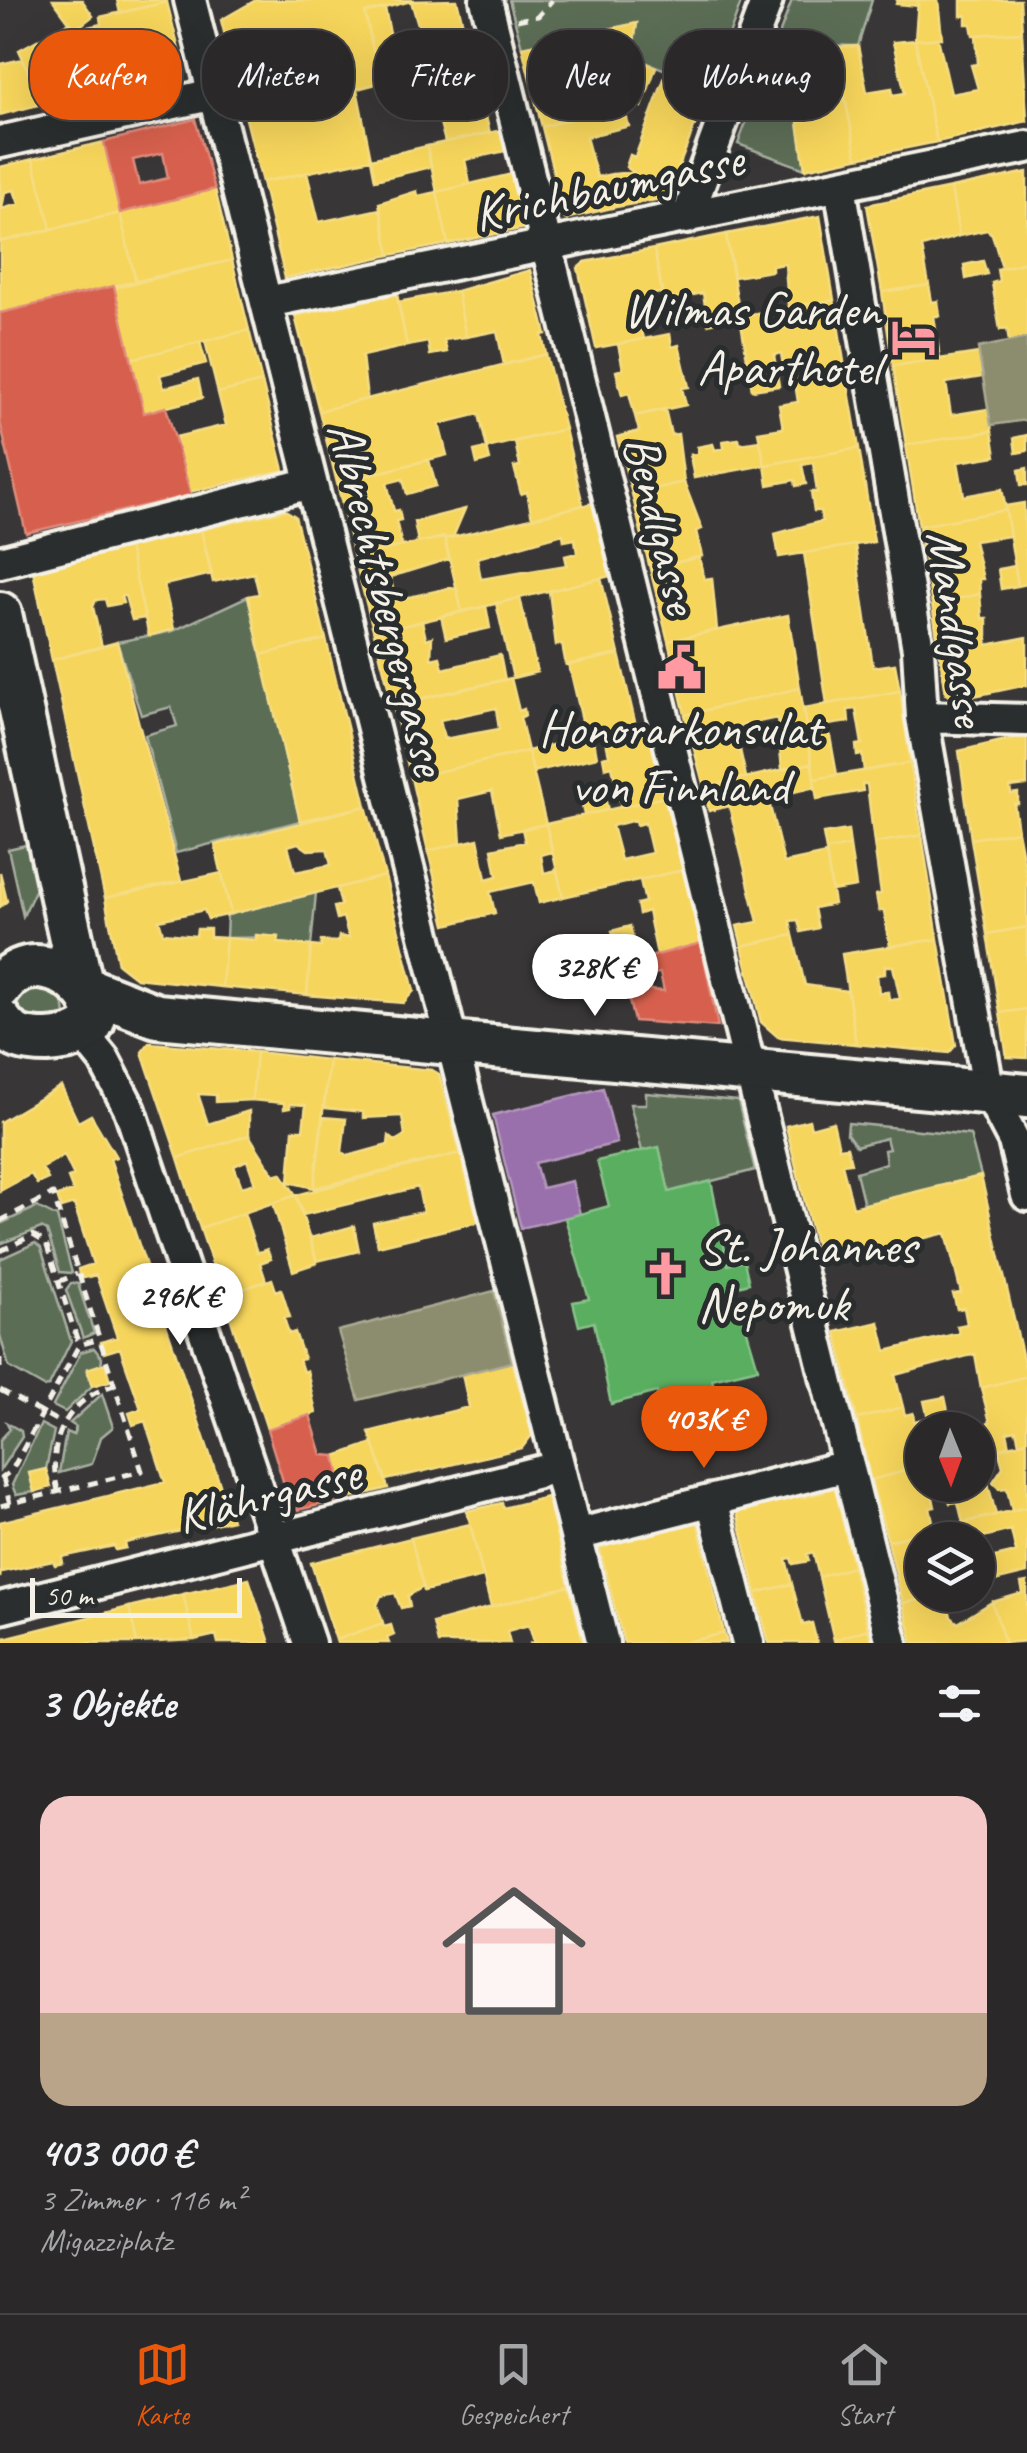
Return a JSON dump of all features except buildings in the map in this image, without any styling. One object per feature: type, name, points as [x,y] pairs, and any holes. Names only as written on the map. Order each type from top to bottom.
[{"type":"street","points":[[687,218],[768,0]]},
{"type":"street","name":"Albrechtsbergergasse","points":[[197,3],[202,30]]},
{"type":"street","name":"Bendlgasse","points":[[489,13],[847,1466]]},
{"type":"street","points":[[0,142],[202,97]]},
{"type":"street","name":"Albrechtsbergergasse","points":[[221,120],[576,1535]]},
{"type":"street","name":"Krichbaumgasse","points":[[267,302],[1027,147]]},
{"type":"street","name":"Mandlgasse","points":[[840,186],[918,649],[922,718],[1027,1195]]},
{"type":"street","points":[[0,562],[311,483]]},
{"type":"street","points":[[0,614],[86,1007],[104,1060],[130,1110],[309,1643]]},
{"type":"street","points":[[922,718],[1027,720]]},
{"type":"street","points":[[56,859],[51,903],[12,973],[86,1007],[1008,1095]]},
{"type":"street","points":[[10,1042],[68,1040],[86,1007]]},
{"type":"street","points":[[603,1643],[576,1535],[847,1466],[892,1643]]},
{"type":"street","name":"Klährgasse","points":[[0,1608],[558,1467]]},
{"type":"street","points":[[712,1500],[748,1643]]},
{"type":"path","points":[[489,13],[538,16],[552,0]]},
{"type":"path","points":[[0,1221],[53,1194],[142,1471],[0,1506]]},
{"type":"path","points":[[0,1251],[25,1237],[40,1237],[78,1345],[12,1470],[2,1478],[10,1504]]},
{"type":"path","points":[[58,1282],[77,1274]]},
{"type":"path","points":[[78,1345],[100,1339]]},
{"type":"path","points":[[0,1358],[0,1374]]},
{"type":"path","points":[[58,1492],[52,1456],[63,1424],[85,1398],[114,1384]]},
{"type":"path","points":[[0,1390],[63,1424]]},
{"type":"green space","points":[[509,0],[742,0],[731,30],[664,30],[664,69],[644,62],[644,30],[636,30],[637,23],[603,30],[528,30],[528,46],[522,47]]},
{"type":"green space","points":[[792,0],[872,0],[858,46],[844,46],[844,30],[781,30]]},
{"type":"green space","points":[[747,120],[798,120],[805,169],[738,144]]},
{"type":"green space","points":[[248,596],[300,821],[176,853],[145,735],[177,726],[171,707],[141,715],[117,642],[173,631]]},
{"type":"green space","points":[[30,844],[39,882],[23,916],[8,849]]},
{"type":"green space","points":[[316,893],[311,946],[278,943],[278,937],[226,938],[227,915]]},
{"type":"green space","points":[[36,987],[63,999],[65,1015],[29,1021],[18,1013],[18,994]]},
{"type":"green space","points":[[646,1093],[738,1101],[755,1170],[669,1192],[659,1148],[642,1151],[630,1104],[646,1104]]},
{"type":"green space","points":[[848,1123],[970,1135],[981,1176],[864,1205],[856,1172],[886,1163],[884,1150],[889,1149],[886,1138],[856,1146],[847,1134]]},
{"type":"green space","points":[[37,1207],[57,1217],[72,1273],[60,1272],[47,1231],[41,1228],[0,1244],[0,1224]]},
{"type":"green space","points":[[35,1243],[41,1248],[71,1341],[49,1386],[44,1387],[9,1367],[0,1335],[0,1259]]},
{"type":"green space","points":[[71,1283],[78,1284],[94,1333],[83,1338],[66,1290]]},
{"type":"green space","points":[[94,1348],[102,1358],[101,1365],[87,1369],[92,1386],[65,1412],[53,1406],[81,1352]]},
{"type":"green space","points":[[102,1394],[113,1427],[101,1437],[92,1464],[59,1473],[66,1432],[73,1435],[76,1427],[70,1423]]},
{"type":"green space","points":[[7,1423],[21,1431],[22,1437],[0,1470],[0,1440],[10,1429]]},
{"type":"green space","points":[[41,1424],[54,1431],[46,1469],[30,1473],[34,1492],[16,1495],[12,1485]]},
{"type":"place","name":"Wilmas Garden Aparthotel","points":[[913,337]]},
{"type":"place","name":"Honorarkonsulat von Finnland","points":[[680,668]]},
{"type":"place","name":"St. Johannes Nepomuk","points":[[665,1274]]}]
